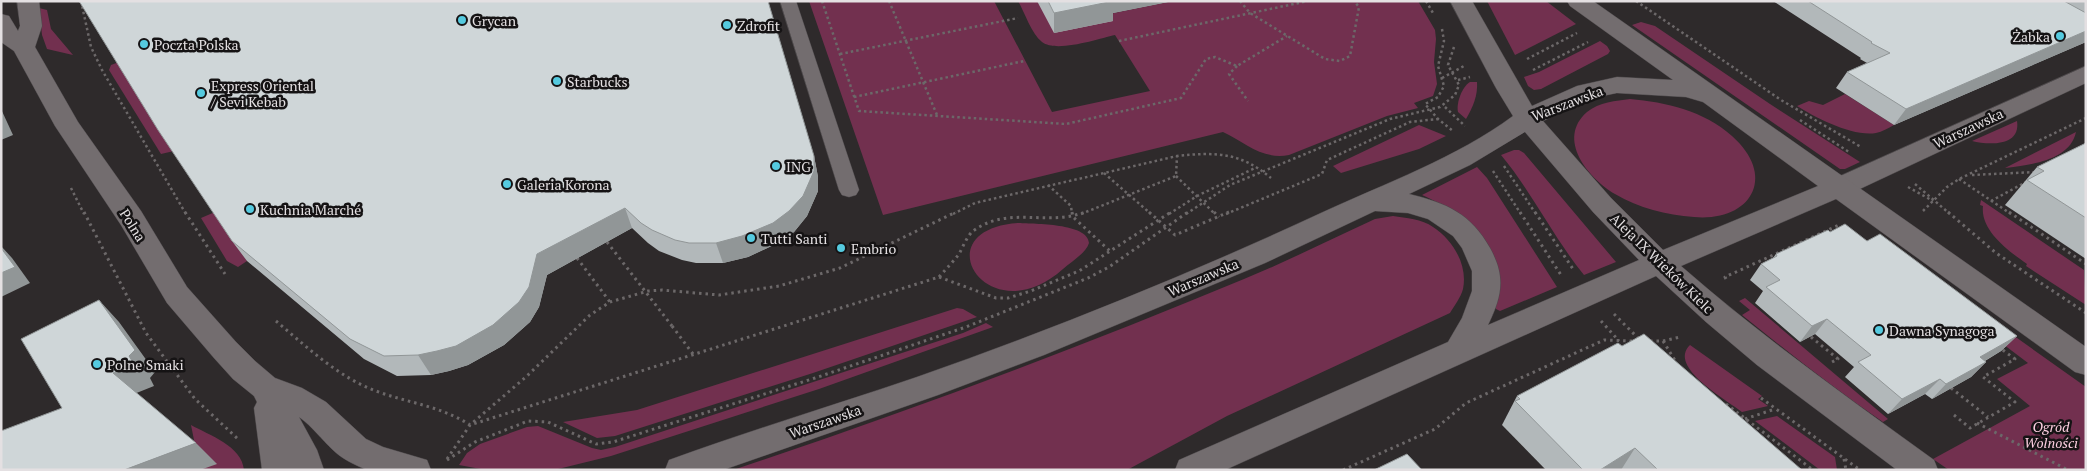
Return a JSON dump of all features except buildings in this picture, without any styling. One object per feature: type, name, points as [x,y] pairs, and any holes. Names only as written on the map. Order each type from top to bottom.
[{"type":"main road","points":[[23,47],[31,26],[28,1]]},
{"type":"main road","name":"Aleja IX Wieków Kielc","points":[[1461,1],[1508,88],[1527,118],[1602,205],[1659,263],[1768,356],[1922,470]]},
{"type":"main road","points":[[1578,1],[2086,363]]},
{"type":"main road","name":"Polna","points":[[1,21],[9,37],[23,47],[68,126],[131,218],[177,295],[235,360],[265,387],[301,450],[308,470]]},
{"type":"main road","name":"Warszawska","points":[[1192,470],[1458,352],[1577,284],[1659,263],[1838,188],[2086,74]]},
{"type":"main road","name":"Warszawska","points":[[681,470],[918,389],[1033,346],[1255,256],[1373,202],[1474,152],[1504,136],[1527,118],[1586,92],[1617,85],[1671,87],[1715,97]]},
{"type":"main road","points":[[1373,202],[1407,202],[1434,210],[1461,228],[1478,250],[1488,278],[1486,291],[1478,317],[1458,352]]},
{"type":"main road","points":[[265,387],[274,428],[278,470]]},
{"type":"main road","name":"Polna","points":[[265,387],[307,405],[329,423],[350,456],[367,456],[430,466]]},
{"type":"lane","points":[[788,1],[849,190]]},
{"type":"path","points":[[81,1],[91,47],[102,70],[183,210],[225,274]]},
{"type":"path","points":[[822,1],[859,111],[1066,124],[1181,98],[1206,59],[1214,57],[1237,66]]},
{"type":"path","points":[[889,1],[937,115]]},
{"type":"path","points":[[1240,1],[1250,13],[1325,59],[1340,61],[1350,56],[1359,8],[1354,1]]},
{"type":"path","points":[[1119,41],[1308,1]]},
{"type":"path","points":[[1426,1],[1434,14]]},
{"type":"path","points":[[1636,1],[1781,100],[1863,148]]},
{"type":"path","points":[[840,54],[1018,18]]},
{"type":"path","points":[[1440,26],[1444,41],[1438,66],[1444,86],[1442,93],[1434,100],[1425,104],[1494,173],[1566,283],[1577,284]]},
{"type":"path","points":[[1522,60],[1584,29]]},
{"type":"path","points":[[1248,101],[1229,74],[1237,66],[1287,36]]},
{"type":"path","points":[[1527,72],[1596,38]]},
{"type":"path","points":[[854,97],[1024,60]]},
{"type":"path","points":[[1442,78],[1466,65]]},
{"type":"path","points":[[430,466],[475,442],[528,421],[548,422],[596,444],[613,442],[806,381],[966,326],[1088,278],[1109,267],[1203,202],[1236,182],[1390,119],[1445,106],[1451,102],[1458,89],[1458,80]]},
{"type":"path","points":[[1445,106],[1462,123]]},
{"type":"path","points":[[1922,212],[1947,187],[1959,179],[2086,118]]},
{"type":"path","points":[[1104,172],[1175,235],[1281,189],[1322,174],[1327,160],[1410,122],[1438,119]]},
{"type":"path","points":[[430,466],[470,425],[527,376],[590,314],[610,302],[634,293],[662,290],[720,295],[761,289],[801,280],[855,261],[965,207],[1104,172],[1177,156],[1210,153],[1224,154],[1256,167],[1271,178]]},
{"type":"path","points":[[1177,156],[1176,176],[1219,217]]},
{"type":"path","points":[[1502,163],[1577,284],[1619,341]]},
{"type":"path","points":[[939,277],[986,296],[1008,298],[1068,277],[1111,252],[1197,196],[1256,167]]},
{"type":"path","points":[[1965,176],[2043,172],[1991,201]]},
{"type":"path","points":[[276,321],[315,354],[350,378],[403,400],[445,411],[470,425],[939,277],[958,255],[972,232],[988,223],[1015,216],[1053,219],[1073,216],[1130,196],[1176,176]]},
{"type":"path","points":[[1959,179],[2086,264]]},
{"type":"path","points":[[1911,180],[1933,201],[1996,253],[2086,314]]},
{"type":"path","points":[[1048,186],[1071,206],[1073,216],[1111,252]]},
{"type":"path","points":[[1908,186],[1933,201]]},
{"type":"path","points":[[77,200],[146,333],[195,399],[243,445]]},
{"type":"path","points":[[1727,282],[1725,276],[1838,224],[1846,229]]},
{"type":"path","points":[[607,242],[693,354]]},
{"type":"path","points":[[577,258],[610,302]]},
{"type":"path","points":[[1624,325],[1642,341]]},
{"type":"path","points":[[1811,336],[1838,359],[1826,365]]},
{"type":"path","points":[[1343,470],[1435,429],[1466,403],[1604,340],[1663,341],[1680,337]]},
{"type":"path","points":[[1663,341],[1677,364]]},
{"type":"path","points":[[1954,415],[1970,428],[2014,402],[1983,377],[2015,359],[1999,348]]},
{"type":"path","points":[[1951,388],[1988,417]]},
{"type":"path","points":[[1761,398],[1860,470]]},
{"type":"path","points":[[1722,401],[1813,470]]},
{"type":"path","points":[[1745,419],[1776,409]]},
{"type":"path","points":[[1977,423],[2068,470]]},
{"type":"path","points":[[1844,459],[1846,470]]},
{"type":"green space","points":[[809,1],[994,1],[1052,112],[1150,91],[1115,35],[1067,46],[1048,45],[1038,38],[1028,23],[1018,1],[1037,1],[1109,14],[1173,1],[1418,1],[1435,30],[1434,62],[1437,84],[1433,96],[1414,103],[1418,108],[1387,116],[1289,155],[1279,156],[1262,153],[1223,132],[883,215]]},
{"type":"green space","points":[[1487,1],[1546,1],[1576,24],[1515,55]]},
{"type":"green space","points":[[39,8],[47,10],[51,29],[73,55],[47,49],[42,35]]},
{"type":"green space","points":[[1641,22],[1655,26],[1860,162],[1845,169],[1840,169],[1632,25]]},
{"type":"green space","points":[[1600,41],[1607,46],[1610,51],[1608,54],[1541,89],[1534,90],[1528,86],[1524,77],[1539,72]]},
{"type":"green space","points":[[119,62],[174,151],[161,154],[109,70],[111,65]]},
{"type":"green space","points":[[1470,82],[1477,82],[1477,92],[1466,119],[1458,112],[1458,104],[1462,91]]},
{"type":"green space","points":[[1845,94],[1894,125],[1876,133],[1857,132],[1824,121],[1797,106],[1809,101],[1823,105]]},
{"type":"green space","points":[[1630,99],[1671,105],[1684,109],[1721,127],[1746,151],[1753,167],[1755,181],[1752,194],[1743,204],[1730,212],[1714,217],[1694,217],[1673,215],[1643,207],[1624,199],[1605,187],[1586,168],[1579,157],[1575,146],[1574,134],[1578,123],[1587,112],[1608,102]]},
{"type":"green space","points":[[2017,121],[2017,129],[2014,136],[2009,140],[1994,143],[1972,141]]},
{"type":"green space","points":[[1419,125],[1446,136],[1419,149],[1341,173],[1333,166]]},
{"type":"green space","points":[[2076,132],[2072,142],[2057,155],[2036,163],[2005,168]]},
{"type":"green space","points":[[1514,150],[1524,153],[1616,262],[1584,275],[1562,245],[1523,184],[1501,155]]},
{"type":"green space","points":[[1477,167],[1487,178],[1557,287],[1500,311],[1496,309],[1500,286],[1497,267],[1484,240],[1462,218],[1422,195]]},
{"type":"green space","points":[[1981,200],[2084,270],[2086,305],[2026,266],[2027,264],[1998,240],[1986,224],[1983,206],[1980,205]]},
{"type":"green space","points":[[215,212],[247,261],[238,267],[227,261],[201,218]]},
{"type":"green space","points":[[1393,216],[1414,219],[1429,224],[1440,232],[1453,246],[1461,262],[1464,280],[1463,289],[1450,313],[1227,416],[1127,470],[733,470],[862,426],[1054,355],[1260,272],[1375,219]]},
{"type":"green space","points":[[1019,223],[1047,224],[1070,228],[1086,236],[1089,243],[1085,250],[1063,269],[1035,287],[1010,291],[990,285],[976,273],[970,258],[974,242],[990,229]]},
{"type":"green space","name":"Ogród Wolności","points":[[1886,245],[2086,387],[2086,470],[1949,470],[1933,459],[2030,406],[1997,379],[2028,363],[1877,249]]},
{"type":"green space","points":[[1745,298],[1888,419],[1883,422],[1811,370],[1742,315],[1750,310],[1739,301]]},
{"type":"green space","points":[[957,308],[963,309],[977,317],[813,373],[615,436],[597,438],[563,422],[637,410]]},
{"type":"green space","points":[[986,323],[993,327],[819,389],[611,456],[554,470],[486,470],[459,465],[467,453],[480,444],[527,427],[538,426],[592,448],[601,450],[615,447],[963,333]]},
{"type":"green space","points":[[1690,345],[1762,396],[1758,399],[1768,406],[1742,412],[1713,391],[1692,373],[1686,363],[1685,354]]},
{"type":"green space","points":[[1777,416],[1835,457],[1837,470],[1820,470],[1755,421]]},
{"type":"green space","points":[[191,425],[215,437],[231,448],[242,462],[244,470],[200,470]]},
{"type":"place","name":"Grycan","points":[[462,20]]},
{"type":"place","name":"Zdrofit","points":[[727,25]]},
{"type":"place","name":"Żabka","points":[[2060,36]]},
{"type":"place","name":"Poczta Polska","points":[[144,44]]},
{"type":"place","name":"Starbucks","points":[[557,81]]},
{"type":"place","name":"Express Oriental / Sevi Kebab","points":[[201,93]]},
{"type":"place","name":"ING","points":[[776,166]]},
{"type":"place","name":"Galeria Korona","points":[[507,184]]},
{"type":"place","name":"Kuchnia Marché","points":[[250,209]]},
{"type":"place","name":"Tutti Santi","points":[[751,238]]},
{"type":"place","name":"Embrio","points":[[841,248]]},
{"type":"place","name":"Dawna Synagoga","points":[[1879,330]]},
{"type":"place","name":"Polne Smaki","points":[[97,364]]}]
